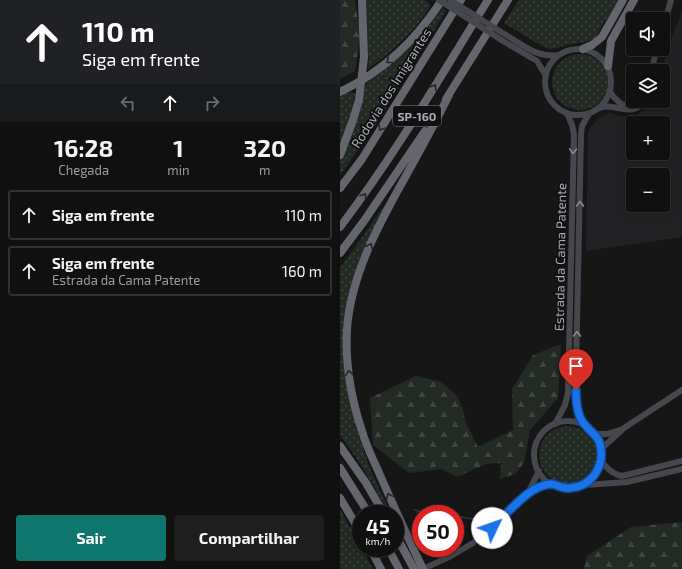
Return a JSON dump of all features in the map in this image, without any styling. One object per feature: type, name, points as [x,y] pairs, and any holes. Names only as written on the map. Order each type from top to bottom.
[{"type":"highway","points":[[340,155],[359,100],[364,57],[362,0]]},
{"type":"highway","points":[[340,92],[355,85],[376,71],[400,52],[420,31],[440,0]]},
{"type":"highway","name":"Rodovia dos Imigrantes","points":[[340,188],[366,152],[461,0]]},
{"type":"highway","name":"SP-160","points":[[340,227],[368,191],[395,150],[488,0]]},
{"type":"highway","points":[[340,253],[368,215],[449,95],[508,0]]},
{"type":"highway","points":[[583,49],[592,45],[602,37],[624,0]]},
{"type":"highway","points":[[608,66],[611,41],[634,0]]},
{"type":"highway","points":[[423,569],[395,510],[362,432],[349,375],[347,358],[347,328],[358,278],[367,253],[392,200],[449,95]]},
{"type":"highway","points":[[340,446],[366,483],[379,505]]},
{"type":"highway","points":[[340,468],[363,505]]},
{"type":"highway","points":[[340,498],[352,518]]},
{"type":"highway","points":[[404,550],[414,569]]},
{"type":"highway","points":[[375,557],[382,569]]},
{"type":"highway","points":[[393,557],[399,568]]},
{"type":"main road","points":[[440,0],[505,38],[540,55],[559,55],[570,50],[583,49],[593,52],[608,66],[612,83],[606,101],[599,108],[589,114],[578,115],[567,113],[557,108],[550,99],[546,88],[546,76],[550,64],[559,55]]},
{"type":"main road","points":[[450,0],[537,61],[546,76]]},
{"type":"main road","points":[[668,12],[671,0]]},
{"type":"main road","points":[[610,92],[615,99],[624,106],[626,106]]},
{"type":"main road","points":[[599,108],[612,107],[623,110],[632,110],[637,108]]},
{"type":"main road","name":"Estrada da Cama Patente","points":[[555,424],[565,405],[568,392],[574,134],[567,113]]},
{"type":"main road","name":"Estrada da Cama Patente","points":[[584,425],[576,401],[576,369],[581,134],[582,126],[589,114]]},
{"type":"main road","points":[[601,449],[624,428],[682,390]]},
{"type":"main road","points":[[584,485],[595,475],[601,461],[601,449],[595,434],[584,425],[570,421],[555,424],[543,432],[536,444],[534,458],[544,479],[558,487],[571,488],[584,485],[628,482],[682,468]]},
{"type":"main road","points":[[595,434],[607,434],[624,428]]},
{"type":"main road","points":[[601,461],[610,471],[616,475],[622,476],[682,461]]},
{"type":"main road","points":[[529,492],[539,471]]},
{"type":"main road","points":[[423,569],[447,558],[473,543],[502,519],[529,492],[536,488],[552,484]]},
{"type":"shaded area","points":[[682,13],[682,237],[586,251],[588,132],[598,119],[609,113],[626,116],[626,160],[670,160],[670,116],[634,116],[646,108],[670,108],[670,64],[663,64],[666,56],[670,56],[670,43]]},
{"type":"green space","points":[[340,0],[355,0],[360,36],[355,71],[340,79]]},
{"type":"green space","points":[[366,0],[424,0],[431,5],[411,32],[368,69],[369,58]]},
{"type":"green space","points":[[519,0],[620,0],[602,25],[596,37],[588,41],[549,49],[504,23]]},
{"type":"green space","points":[[442,8],[446,11],[376,125],[340,175],[340,160],[366,83],[389,67],[408,50],[425,31]]},
{"type":"green space","points":[[575,54],[585,54],[600,62],[606,71],[608,82],[606,93],[600,102],[585,110],[575,110],[564,105],[557,98],[552,87],[552,77],[557,66],[564,59]]},
{"type":"green space","points":[[350,92],[355,94],[353,107],[340,145],[340,96]]},
{"type":"green space","points":[[396,189],[372,236],[345,327],[343,352],[345,379],[359,436],[369,466],[387,505],[384,505],[354,454],[340,435],[340,268]]},
{"type":"green space","points":[[561,344],[558,398],[530,430],[524,463],[515,474],[500,479],[501,463],[486,464],[457,477],[442,469],[409,473],[373,445],[370,398],[416,376],[442,382],[457,396],[462,407],[466,423],[478,447],[513,430],[512,389],[533,355]]},
{"type":"green space","points":[[568,426],[579,428],[592,439],[595,444],[597,455],[595,466],[584,479],[579,482],[568,484],[557,482],[544,471],[541,466],[539,455],[541,444],[552,431],[557,428]]},
{"type":"green space","points":[[340,509],[352,531],[352,557],[366,557],[373,569],[340,569]]},
{"type":"green space","points":[[682,522],[682,569],[584,569],[587,556],[631,527]]},
{"type":"waterway","points":[[464,518],[473,519]]},
{"type":"route","points":[[492,528],[529,492],[536,488],[552,484],[564,488],[577,487],[584,485],[595,475],[601,461],[600,444],[595,434],[584,425],[576,401],[576,390]]}]
